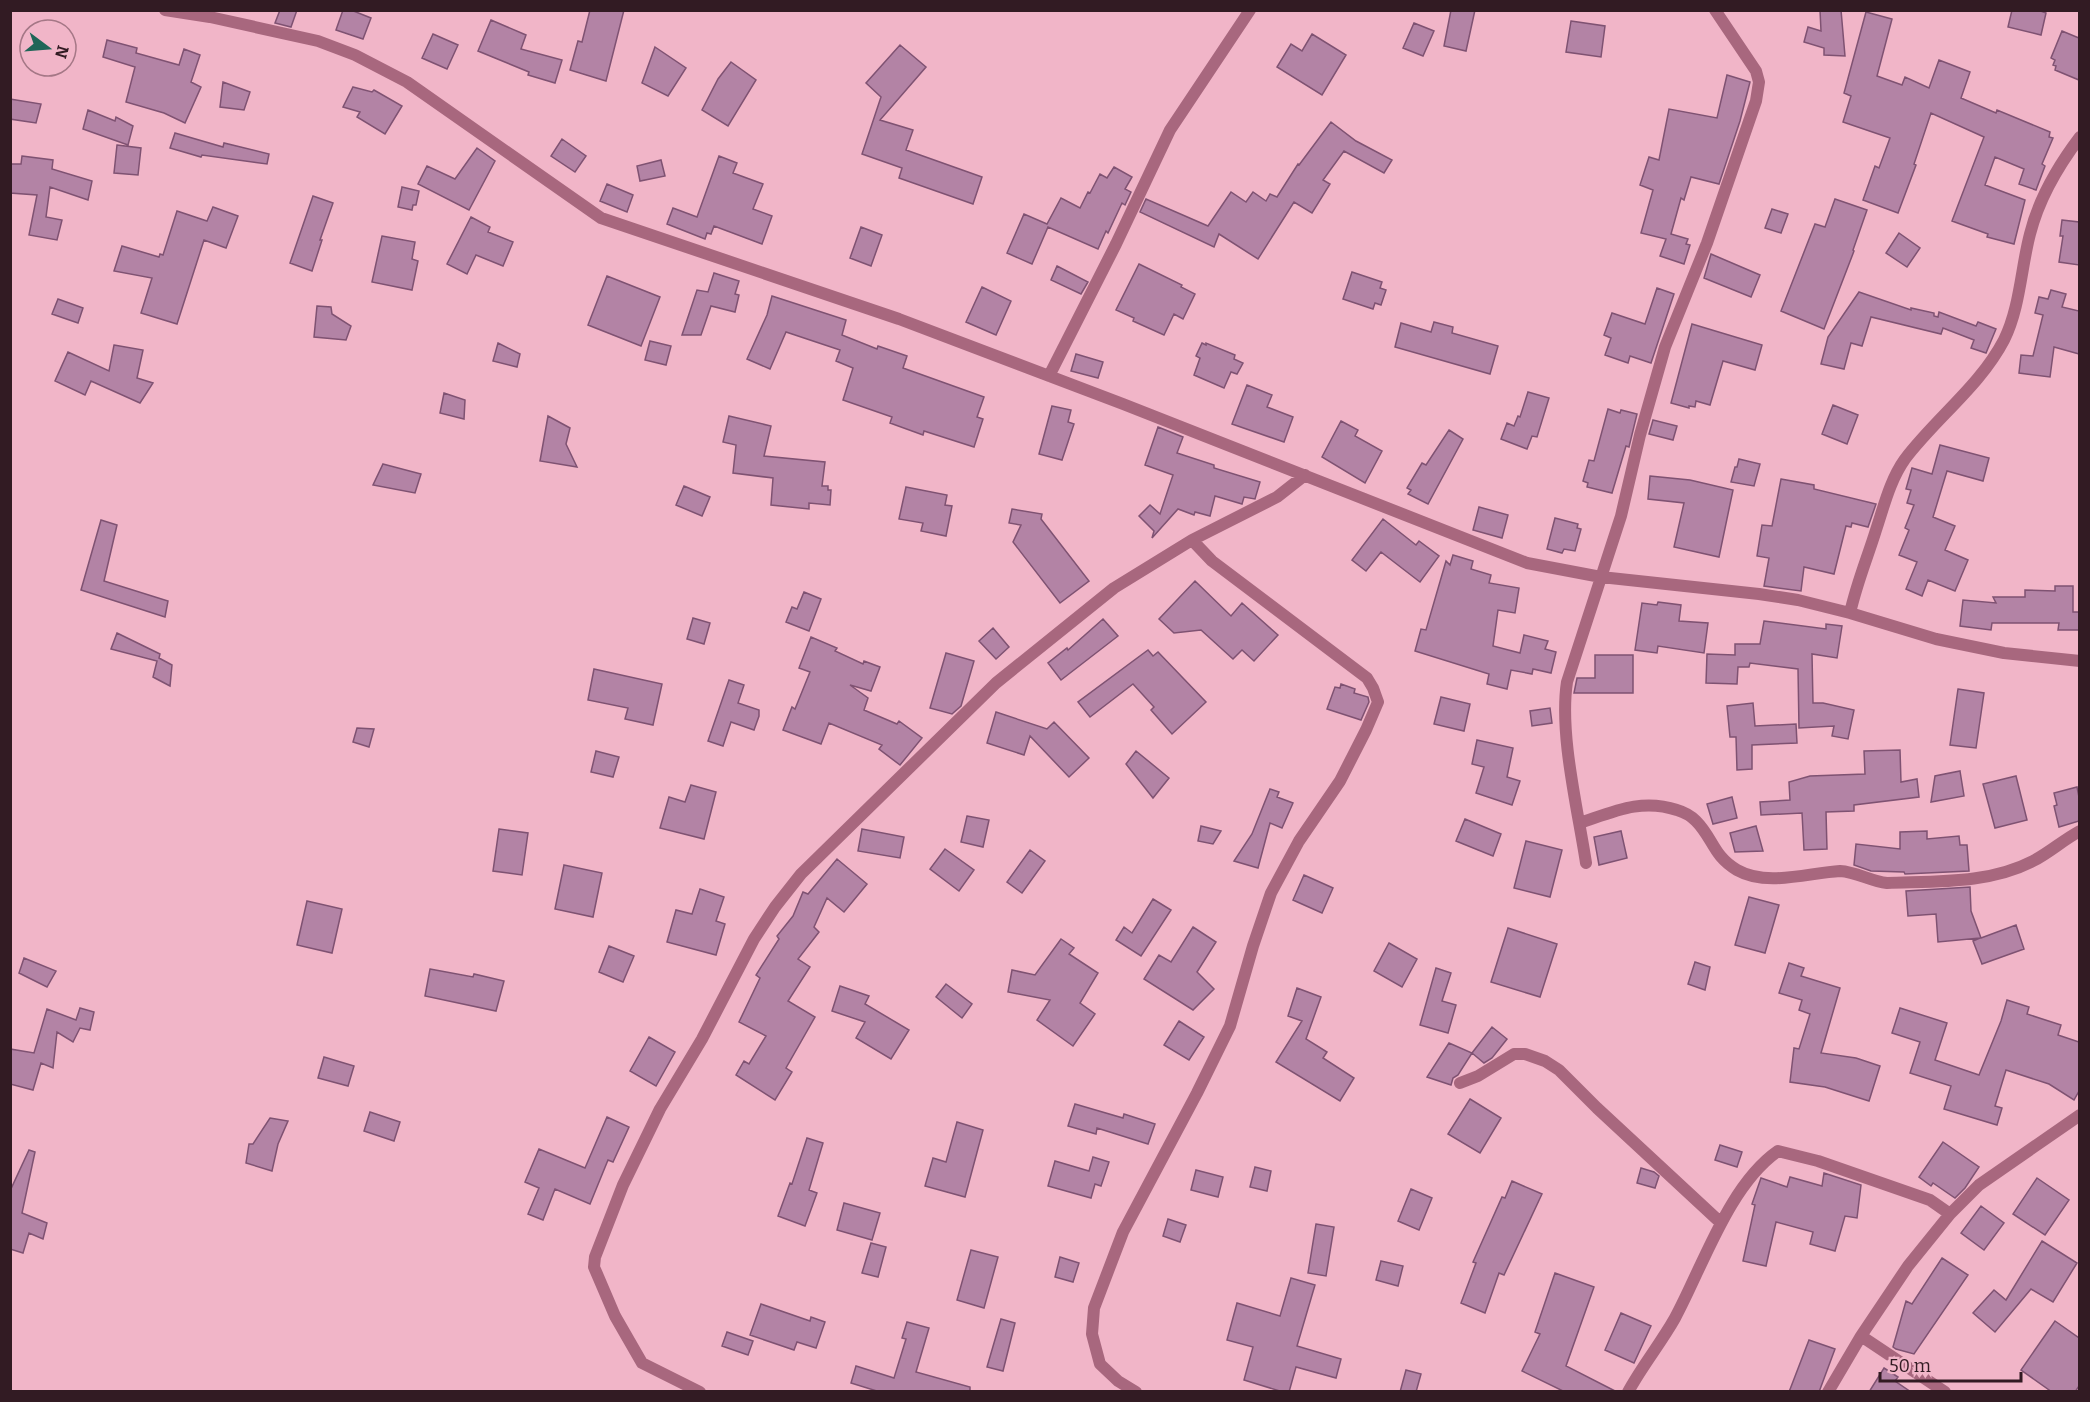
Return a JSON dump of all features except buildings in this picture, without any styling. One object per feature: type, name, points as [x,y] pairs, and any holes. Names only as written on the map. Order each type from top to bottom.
[{"type":"street","points":[[165,10],[210,17],[318,41],[355,55],[407,82],[601,218],[899,319],[1527,563],[1601,577],[1798,600],[1936,639],[2004,653],[2079,661]]},
{"type":"street","points":[[1049,376],[1116,244],[1170,130],[1250,10]]},
{"type":"street","points":[[1586,863],[1568,739],[1566,692],[1621,516],[1640,435],[1665,347],[1707,243],[1751,121],[1759,82],[1756,71],[1715,10]]},
{"type":"street","points":[[1850,613],[1861,570],[1896,475],[1913,450],[1985,369],[2003,340],[2012,317],[2030,231],[2057,169],[2079,137]]},
{"type":"street","points":[[700,1392],[642,1363],[615,1316],[594,1267],[607,1224],[651,1128],[702,1039],[754,939],[801,874],[996,683],[1114,588],[1192,540],[1277,497],[1305,475]]},
{"type":"street","points":[[1136,1392],[1118,1381],[1100,1364],[1092,1334],[1094,1308],[1123,1232],[1230,1026],[1271,893],[1299,841],[1340,781],[1378,702],[1374,688],[1367,678],[1212,561],[1192,540]]},
{"type":"street","points":[[1580,823],[1626,807],[1645,804],[1664,806],[1684,812],[1696,820],[1717,854],[1737,870],[1768,879],[1840,871],[1852,872],[1874,881],[1887,883],[1986,877],[2033,861],[2079,831]]},
{"type":"street","points":[[1460,1083],[1478,1076],[1514,1054],[1525,1054],[1545,1061],[1558,1070],[1721,1223]]},
{"type":"street","points":[[1828,1392],[1861,1336],[1908,1266],[1950,1214],[1979,1185],[2079,1115]]},
{"type":"street","points":[[1628,1392],[1674,1320],[1721,1223],[1764,1161],[1778,1151],[1818,1161],[1930,1200],[1950,1214]]},
{"type":"street","points":[[1861,1336],[1945,1392]]}]
